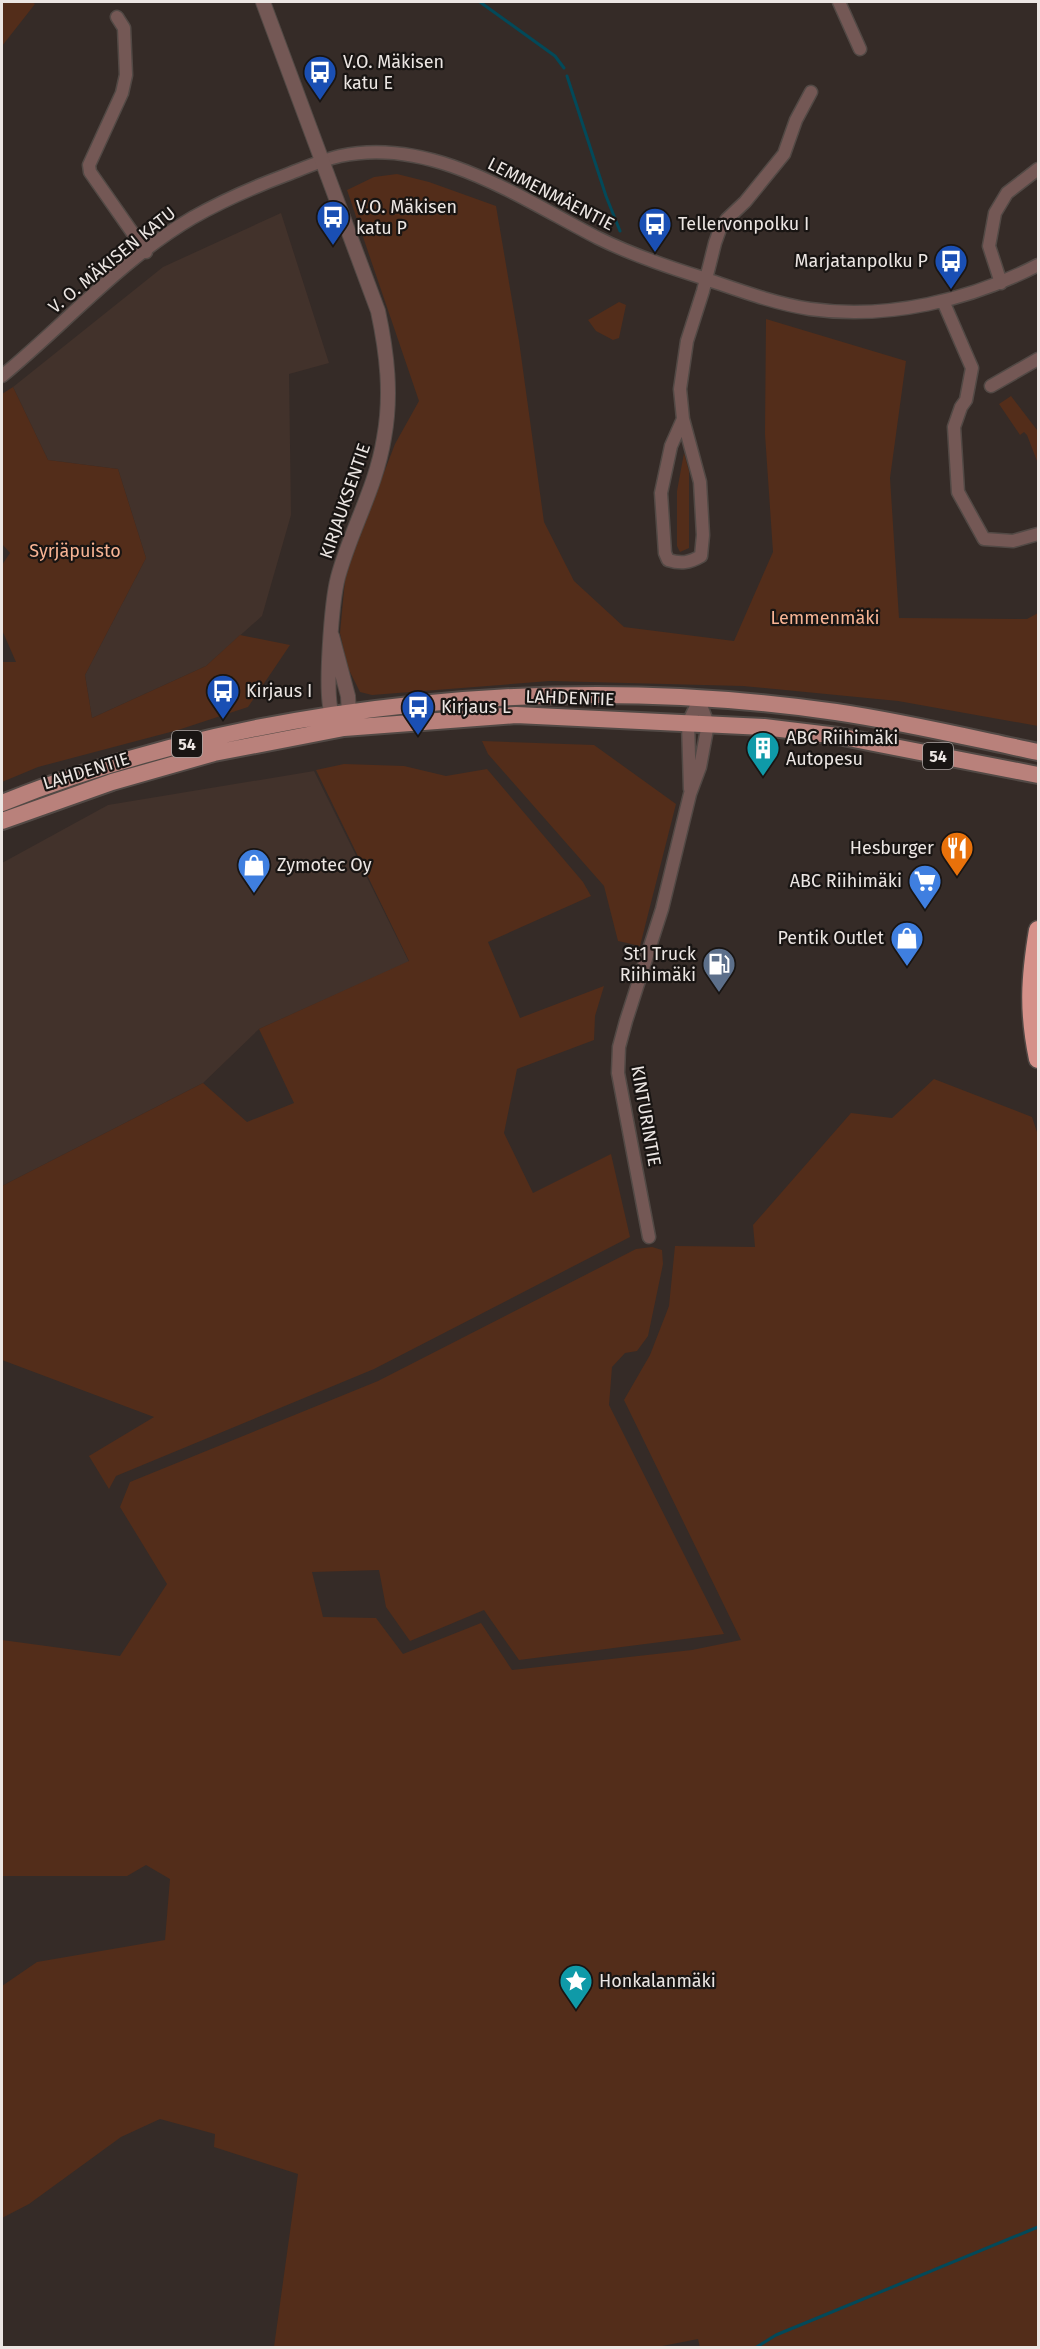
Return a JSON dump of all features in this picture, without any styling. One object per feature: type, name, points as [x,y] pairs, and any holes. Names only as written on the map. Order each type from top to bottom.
[{"type":"highway","points":[[1038,930],[1030,993],[1038,1059]]},
{"type":"main road","name":"LAHDENTIE","points":[[2,821],[112,782],[214,753],[347,720],[457,700],[606,696],[699,700],[833,712],[879,719],[1038,752]]},
{"type":"main road","name":"LAHDENTIE","points":[[2,803],[44,786],[164,749],[332,715],[347,720],[516,715],[764,726],[838,736],[1038,775]]},
{"type":"street","name":"KIRJAUKSENTIE","points":[[263,2],[378,311],[388,378],[384,440],[368,502],[346,552],[338,580],[329,670],[332,715]]},
{"type":"street","points":[[839,2],[860,49]]},
{"type":"street","points":[[117,17],[124,28],[126,75],[122,93],[89,165],[90,172],[146,252]]},
{"type":"street","points":[[683,419],[671,446],[661,492],[665,553],[668,560],[677,563],[691,562],[701,556],[703,535],[700,482],[683,419],[680,389],[687,341],[720,229],[784,154],[796,120],[811,92]]},
{"type":"street","name":"LEMMENMÄENTIE","points":[[322,161],[349,154],[381,151],[433,161],[504,187],[611,244],[706,280],[776,302],[808,309],[839,312],[901,308],[944,301],[1001,283],[1038,265]]},
{"type":"street","name":"V. O. MÄKISEN KATU","points":[[2,376],[146,252],[192,218],[252,188],[322,161]]},
{"type":"street","points":[[1001,283],[989,246],[995,213],[1007,193],[1038,170]]},
{"type":"street","points":[[944,301],[972,368],[966,400],[954,427],[957,492],[984,539],[1012,541],[1038,534]]},
{"type":"street","points":[[991,386],[1038,359]]},
{"type":"street","name":"KIRJAUKSENTIE","points":[[332,636],[348,696],[347,720]]},
{"type":"street","points":[[699,700],[708,724]]},
{"type":"street","name":"KINTURINTIE","points":[[690,794],[688,723],[699,700]]},
{"type":"street","name":"KINTURINTIE","points":[[649,1237],[618,1074],[619,1047],[665,897],[690,794],[700,768],[708,724]]},
{"type":"shaded area","points":[[281,213],[329,363],[289,374],[291,515],[262,616],[206,666],[92,718],[85,675],[146,558],[118,469],[48,460],[13,387],[163,267]]},
{"type":"shaded area","points":[[314,771],[409,962],[259,1029],[203,1083],[2,1186],[2,863],[108,805]]},
{"type":"green space","points":[[2,2],[32,2],[35,4],[2,46]]},
{"type":"green space","name":"Lemmenmäki","points":[[397,174],[429,182],[496,206],[519,341],[544,522],[574,581],[624,627],[734,641],[773,552],[765,434],[766,319],[906,361],[890,478],[899,618],[1027,619],[1038,613],[1038,726],[898,701],[743,686],[550,681],[372,695],[360,692],[348,668],[340,633],[345,580],[352,555],[395,444],[419,401],[347,190],[374,177]]},
{"type":"green space","points":[[619,302],[626,305],[619,338],[613,340],[596,331],[588,320]]},
{"type":"green space","name":"Syrjäpuisto","points":[[13,387],[48,460],[118,469],[146,558],[85,675],[92,718],[206,666],[240,635],[290,645],[248,707],[178,730],[38,767],[2,782],[2,662],[16,662],[2,630],[2,565],[10,553],[2,544],[2,394]]},
{"type":"green space","points":[[1011,396],[1037,430],[1037,461],[1027,435],[1024,432],[1020,435],[999,404]]},
{"type":"green space","points":[[684,453],[689,471],[689,548],[680,552],[677,546],[677,491]]},
{"type":"green space","points":[[482,741],[594,745],[676,804],[640,946],[618,941],[604,886],[488,754]]},
{"type":"green space","points":[[344,764],[404,766],[446,776],[487,769],[583,882],[591,896],[488,942],[520,1018],[604,986],[595,1016],[594,1040],[517,1069],[504,1133],[533,1193],[611,1154],[630,1237],[374,1369],[116,1476],[109,1489],[89,1456],[154,1417],[2,1360],[2,1186],[203,1083],[247,1122],[294,1103],[259,1029],[409,961],[316,770]]},
{"type":"green space","points":[[934,1079],[1032,1117],[1038,1135],[1038,2347],[700,2348],[698,2339],[652,2348],[274,2347],[298,2174],[214,2147],[215,2134],[160,2119],[121,2137],[29,2204],[2,2218],[2,1986],[37,1962],[165,1940],[170,1879],[146,1865],[127,1876],[2,1876],[2,1640],[120,1656],[167,1584],[120,1507],[130,1482],[378,1381],[636,1249],[652,1247],[662,1250],[663,1264],[648,1336],[637,1351],[625,1353],[612,1367],[609,1405],[724,1634],[519,1660],[484,1610],[410,1641],[386,1607],[379,1570],[312,1572],[323,1617],[376,1618],[403,1654],[481,1623],[512,1670],[692,1650],[741,1640],[624,1400],[650,1355],[669,1306],[675,1246],[755,1247],[753,1225],[851,1113],[892,1118]]},
{"type":"waterway","points":[[480,2],[555,56],[564,68]]},
{"type":"waterway","points":[[567,76],[606,196],[620,231]]},
{"type":"waterway","points":[[755,2348],[776,2335],[1038,2227]]},
{"type":"place","name":"V.O. Mäkisen katu E","points":[[320,101]]},
{"type":"place","name":"V.O. Mäkisen katu P","points":[[333,246]]},
{"type":"place","name":"Tellervonpolku I","points":[[655,253]]},
{"type":"place","name":"Marjatanpolku P","points":[[951,290]]},
{"type":"place","name":"Kirjaus I","points":[[223,720]]},
{"type":"place","name":"Kirjaus L","points":[[418,736]]},
{"type":"place","name":"ABC Riihimäki Autopesu","points":[[763,777]]},
{"type":"place","name":"Hesburger","points":[[957,877]]},
{"type":"place","name":"Zymotec Oy","points":[[254,894]]},
{"type":"place","name":"ABC Riihimäki","points":[[925,910]]},
{"type":"place","name":"Pentik Outlet","points":[[907,967]]},
{"type":"place","name":"St1 Truck Riihimäki","points":[[719,993]]},
{"type":"place","name":"Honkalanmäki","points":[[576,2010]]}]
